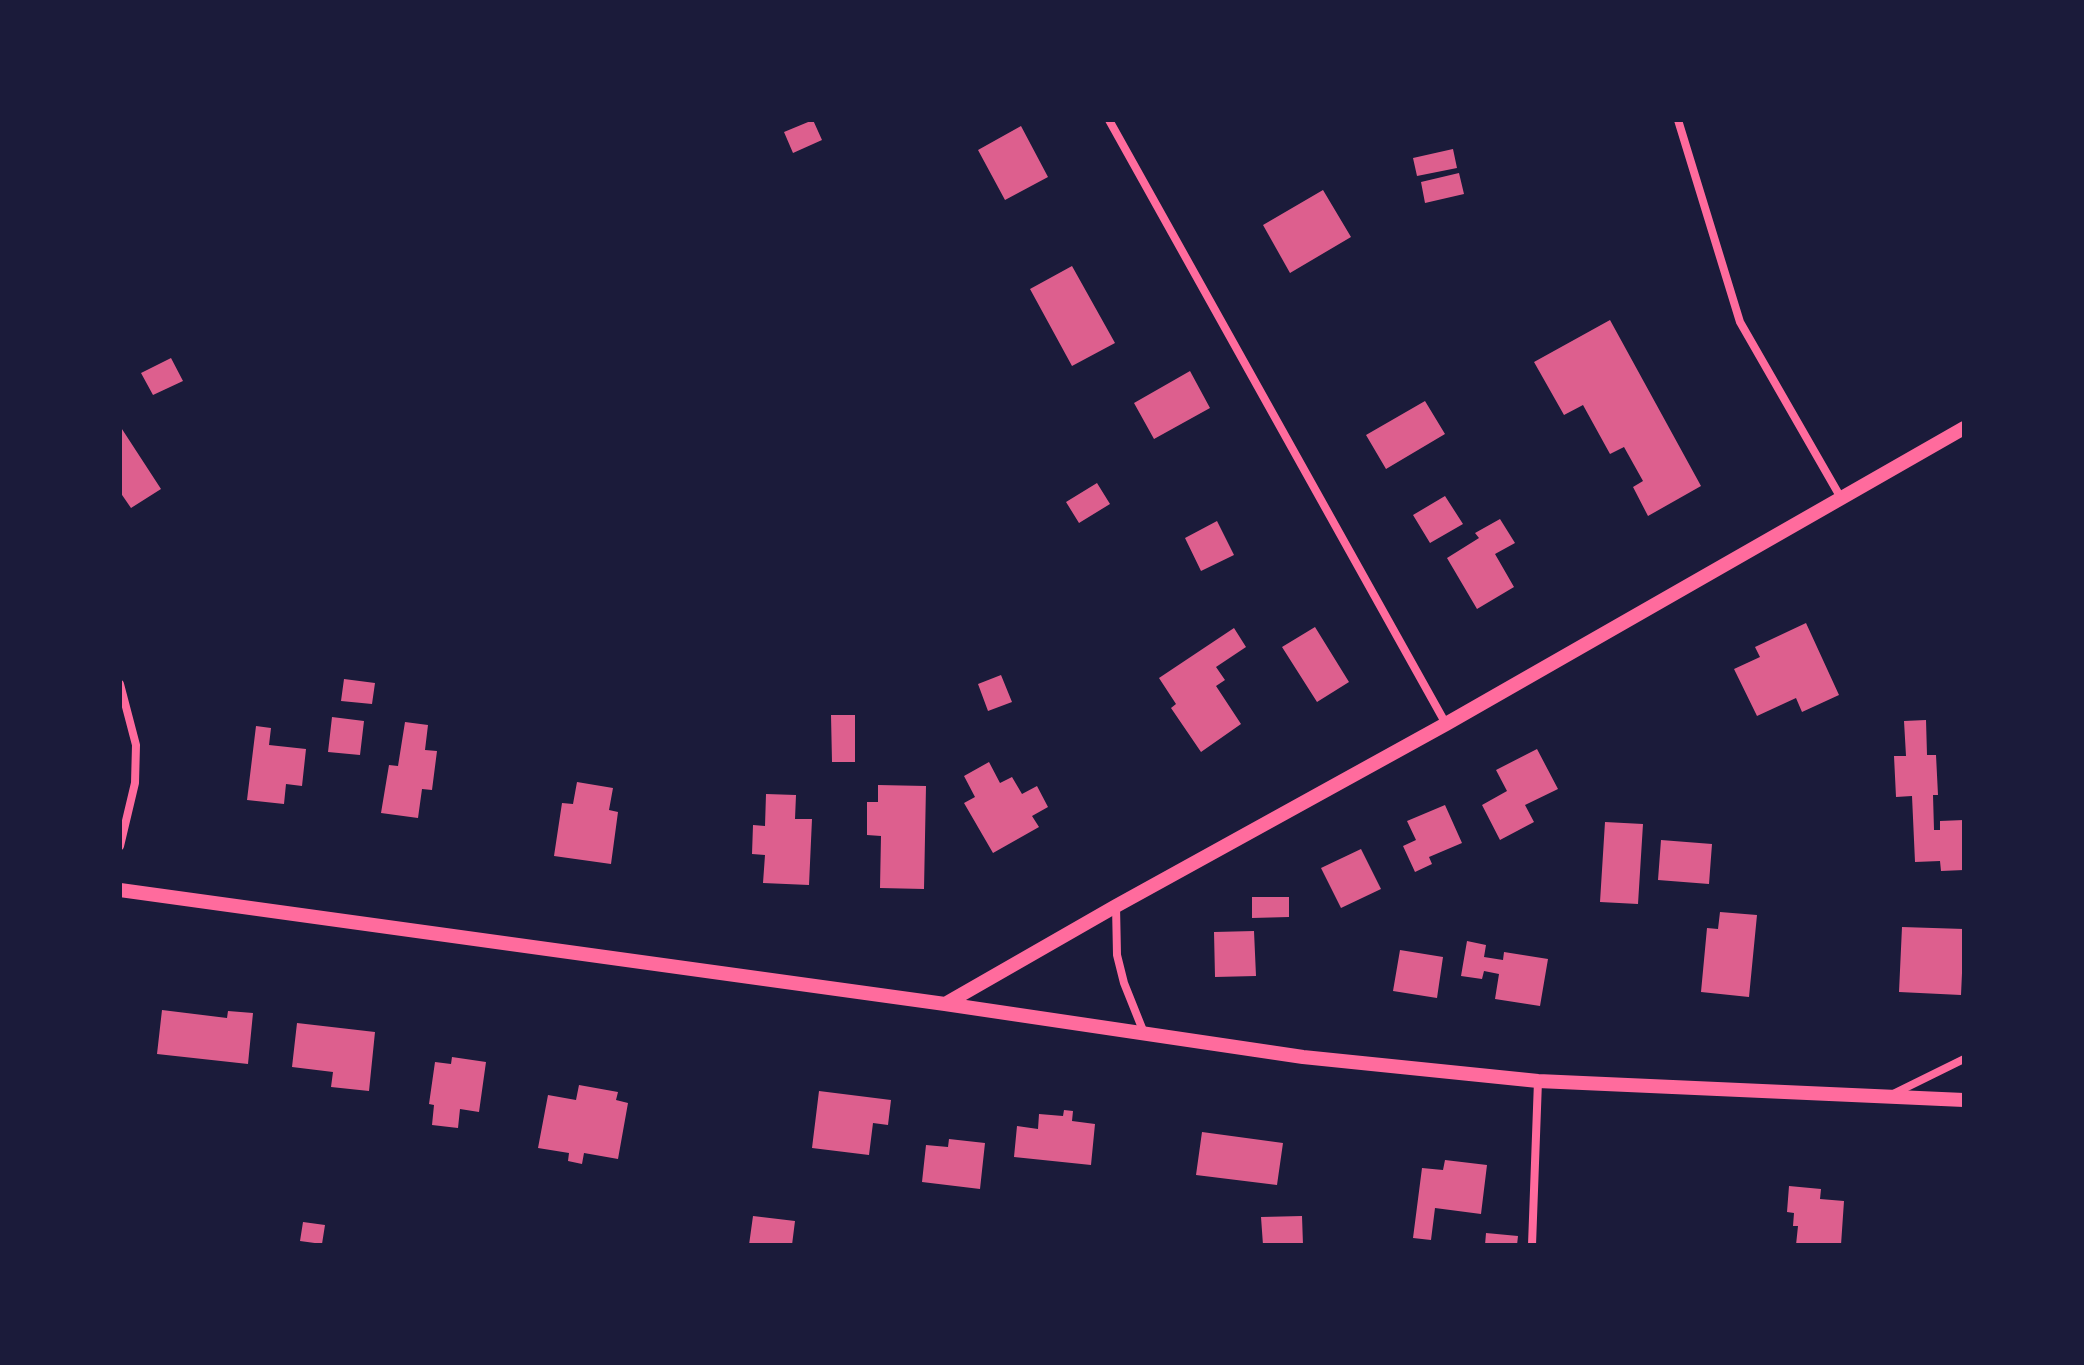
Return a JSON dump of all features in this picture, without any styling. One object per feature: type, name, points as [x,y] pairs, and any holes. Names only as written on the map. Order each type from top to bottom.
[{"type":"street","points":[[1109,120],[1446,724]]},
{"type":"street","points":[[1678,120],[1740,322],[1841,498]]},
{"type":"street","points":[[945,1004],[1446,724],[1964,428]]},
{"type":"street","points":[[120,684],[136,745],[135,783],[120,846]]},
{"type":"street","points":[[120,890],[945,1004],[1303,1057],[1538,1081],[1964,1100]]},
{"type":"street","points":[[1116,906],[1117,955],[1124,983],[1145,1034]]},
{"type":"street","points":[[1887,1097],[1964,1059]]},
{"type":"street","points":[[1532,1245],[1538,1081]]},
{"type":"building","points":[[813,120],[822,140],[793,153],[784,132]]},
{"type":"building","points":[[1021,126],[1048,177],[1005,200],[978,150]]},
{"type":"building","points":[[1453,149],[1457,168],[1417,176],[1413,158]]},
{"type":"building","points":[[1459,173],[1464,194],[1425,203],[1421,182]]},
{"type":"building","points":[[1323,190],[1351,237],[1290,273],[1263,225]]},
{"type":"building","points":[[1072,266],[1115,343],[1072,366],[1030,289]]},
{"type":"building","points":[[1610,320],[1701,486],[1648,516],[1633,487],[1643,481],[1624,447],[1610,454],[1583,405],[1564,415],[1534,362]]},
{"type":"building","points":[[171,358],[183,381],[153,395],[141,373]]},
{"type":"building","points":[[1190,371],[1210,408],[1154,439],[1134,403]]},
{"type":"building","points":[[1425,401],[1445,434],[1386,469],[1366,435]]},
{"type":"building","points":[[120,426],[161,489],[131,508],[120,492]]},
{"type":"building","points":[[1097,483],[1110,504],[1079,523],[1066,502]]},
{"type":"building","points":[[1445,496],[1463,524],[1430,543],[1413,515]]},
{"type":"building","points":[[1500,519],[1515,543],[1495,554],[1514,587],[1477,609],[1447,558],[1479,538],[1475,533]]},
{"type":"building","points":[[1217,521],[1234,555],[1201,571],[1185,538]]},
{"type":"building","points":[[1806,623],[1839,695],[1802,712],[1796,698],[1757,716],[1734,669],[1760,657],[1755,647]]},
{"type":"building","points":[[1315,627],[1349,682],[1317,702],[1282,647]]},
{"type":"building","points":[[1234,628],[1246,647],[1216,667],[1225,680],[1216,686],[1241,724],[1201,752],[1171,708],[1176,704],[1159,678]]},
{"type":"building","points":[[1001,675],[1012,702],[988,711],[978,684]]},
{"type":"building","points":[[344,679],[375,683],[372,704],[341,701]]},
{"type":"building","points":[[831,715],[855,715],[855,762],[832,762]]},
{"type":"building","points":[[332,717],[364,721],[360,755],[328,752]]},
{"type":"building","points":[[1926,720],[1927,755],[1936,755],[1938,795],[1933,795],[1934,830],[1940,830],[1940,821],[1964,820],[1964,870],[1941,871],[1940,861],[1915,862],[1912,796],[1896,797],[1894,756],[1906,756],[1904,721]]},
{"type":"building","points":[[405,722],[428,725],[425,750],[437,751],[432,790],[422,789],[418,818],[381,813],[389,765],[398,766]]},
{"type":"building","points":[[256,726],[271,728],[269,745],[306,749],[302,786],[286,784],[284,804],[247,800]]},
{"type":"building","points":[[1537,749],[1558,789],[1525,805],[1534,822],[1500,840],[1482,805],[1507,791],[1496,770]]},
{"type":"building","points":[[989,762],[1000,783],[1012,777],[1022,794],[1037,786],[1048,807],[1032,816],[1039,827],[993,853],[964,803],[975,797],[964,776]]},
{"type":"building","points":[[577,782],[613,788],[609,810],[618,812],[611,864],[554,856],[562,803],[573,804]]},
{"type":"building","points":[[878,785],[926,786],[924,889],[880,888],[881,836],[867,835],[867,802],[878,802]]},
{"type":"building","points":[[766,794],[796,795],[795,819],[812,819],[809,885],[763,883],[765,855],[752,854],[753,825],[765,826]]},
{"type":"building","points":[[1445,805],[1462,843],[1429,857],[1432,864],[1415,872],[1403,846],[1416,840],[1407,821]]},
{"type":"building","points":[[1605,822],[1643,824],[1638,904],[1600,902]]},
{"type":"building","points":[[1661,840],[1712,844],[1709,884],[1658,880]]},
{"type":"building","points":[[1361,849],[1381,889],[1341,908],[1321,868]]},
{"type":"building","points":[[1252,897],[1289,897],[1289,917],[1252,918]]},
{"type":"building","points":[[1720,912],[1757,915],[1749,997],[1701,992],[1707,928],[1718,929]]},
{"type":"building","points":[[1902,927],[1964,929],[1961,995],[1899,992]]},
{"type":"building","points":[[1254,931],[1256,976],[1215,977],[1214,932]]},
{"type":"building","points":[[1467,941],[1486,945],[1484,957],[1503,960],[1504,952],[1548,959],[1540,1006],[1495,999],[1499,974],[1484,971],[1482,979],[1461,976]]},
{"type":"building","points":[[1400,950],[1443,957],[1437,998],[1393,991]]},
{"type":"building","points":[[162,1010],[227,1018],[228,1011],[253,1013],[248,1064],[157,1054]]},
{"type":"building","points":[[297,1023],[375,1032],[369,1091],[331,1087],[333,1072],[292,1067]]},
{"type":"building","points":[[452,1057],[486,1062],[479,1112],[460,1109],[458,1128],[432,1125],[434,1105],[429,1104],[435,1062],[451,1064]]},
{"type":"building","points":[[579,1085],[618,1092],[616,1100],[628,1103],[618,1159],[584,1153],[582,1164],[568,1161],[569,1153],[538,1148],[548,1095],[576,1100]]},
{"type":"building","points":[[819,1091],[891,1100],[888,1125],[873,1123],[869,1155],[812,1148]]},
{"type":"building","points":[[1064,1110],[1073,1111],[1072,1121],[1095,1124],[1091,1165],[1014,1157],[1017,1126],[1038,1129],[1039,1114],[1063,1116]]},
{"type":"building","points":[[1202,1132],[1283,1143],[1277,1185],[1196,1175]]},
{"type":"building","points":[[949,1139],[985,1143],[980,1189],[922,1182],[926,1145],[948,1147]]},
{"type":"building","points":[[1445,1160],[1487,1165],[1481,1214],[1435,1208],[1431,1240],[1413,1238],[1422,1168],[1443,1170]]},
{"type":"building","points":[[1789,1186],[1821,1189],[1820,1199],[1844,1201],[1841,1245],[1796,1245],[1798,1226],[1793,1226],[1794,1213],[1787,1212]]},
{"type":"building","points":[[753,1216],[795,1221],[792,1245],[749,1245]]},
{"type":"building","points":[[1302,1216],[1303,1245],[1263,1245],[1261,1217]]},
{"type":"building","points":[[303,1222],[325,1225],[322,1244],[300,1241]]},
{"type":"building","points":[[1486,1233],[1518,1236],[1517,1245],[1485,1245]]}]
